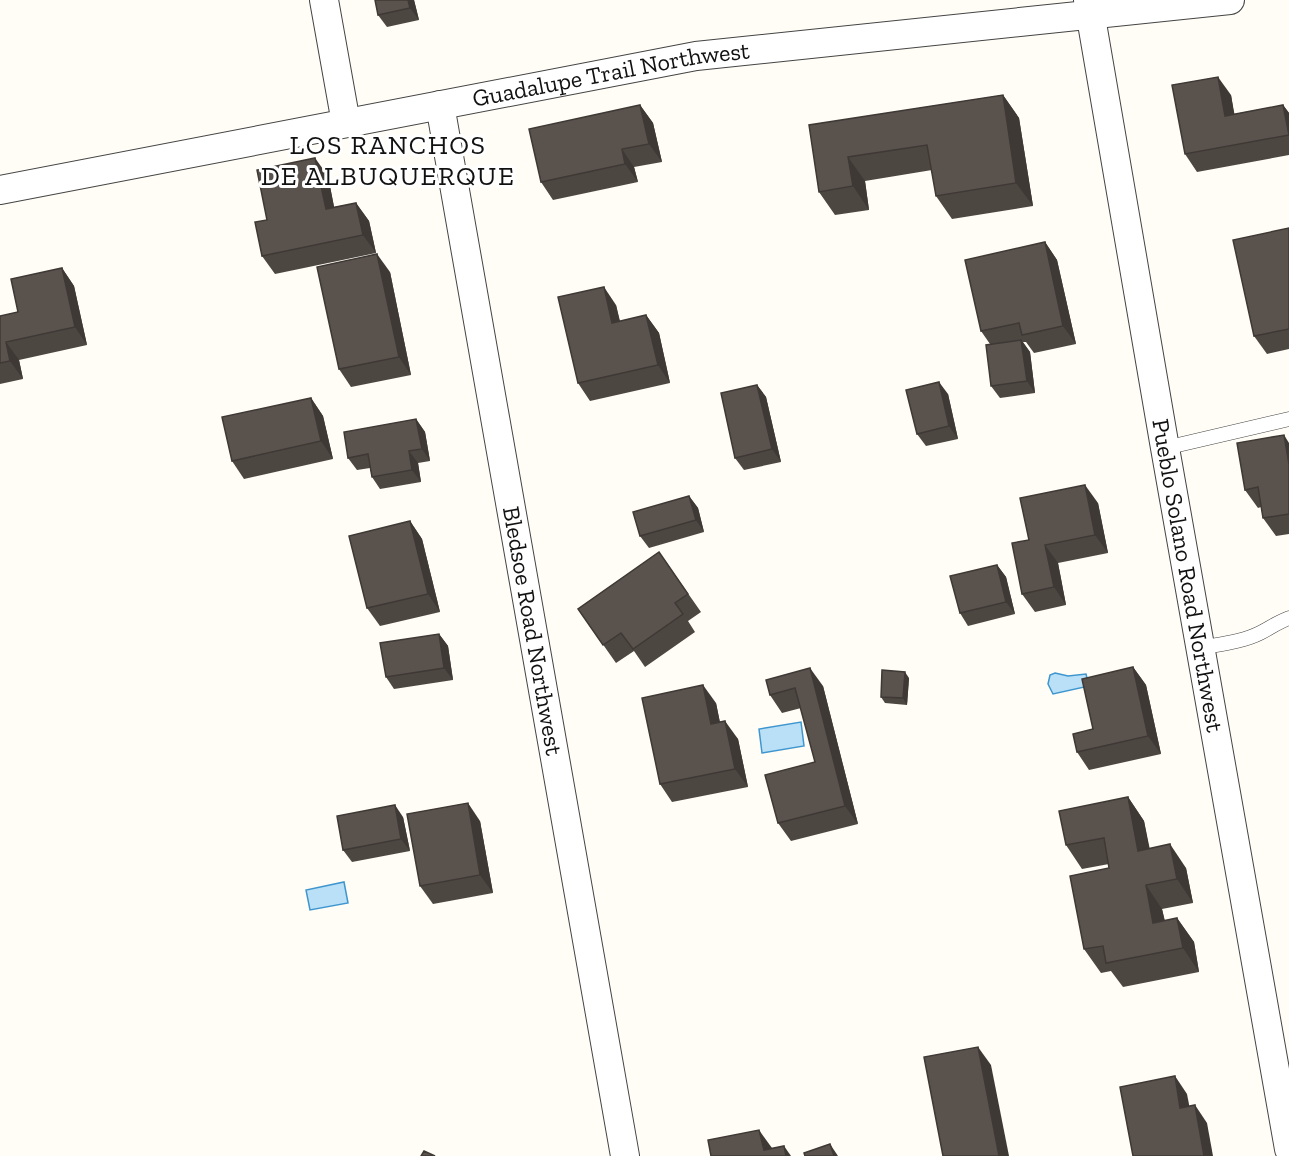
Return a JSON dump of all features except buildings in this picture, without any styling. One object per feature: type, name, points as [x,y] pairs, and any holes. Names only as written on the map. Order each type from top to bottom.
[{"type":"street","points":[[324,0],[346,123]]},
{"type":"street","name":"Guadalupe Trail Northwest","points":[[0,190],[696,56],[1088,7],[1230,0]]},
{"type":"street","name":"Pueblo Solano Road Northwest","points":[[1088,7],[1289,1149]]},
{"type":"street","name":"Bledsoe Road Northwest","points":[[440,105],[625,1156]]},
{"type":"lane","points":[[1165,448],[1289,419]]},
{"type":"lane","points":[[1200,648],[1251,636],[1289,618]]},
{"type":"water","points":[[1055,673],[1068,676],[1086,674],[1089,686],[1053,694],[1048,684],[1050,675]]},
{"type":"water","points":[[801,722],[804,746],[762,753],[759,729]]},
{"type":"water","points":[[344,882],[348,903],[310,910],[306,890]]},
{"type":"district","name":"LOS RANCHOS DE ALBUQUERQUE","points":[[388,160]]}]
